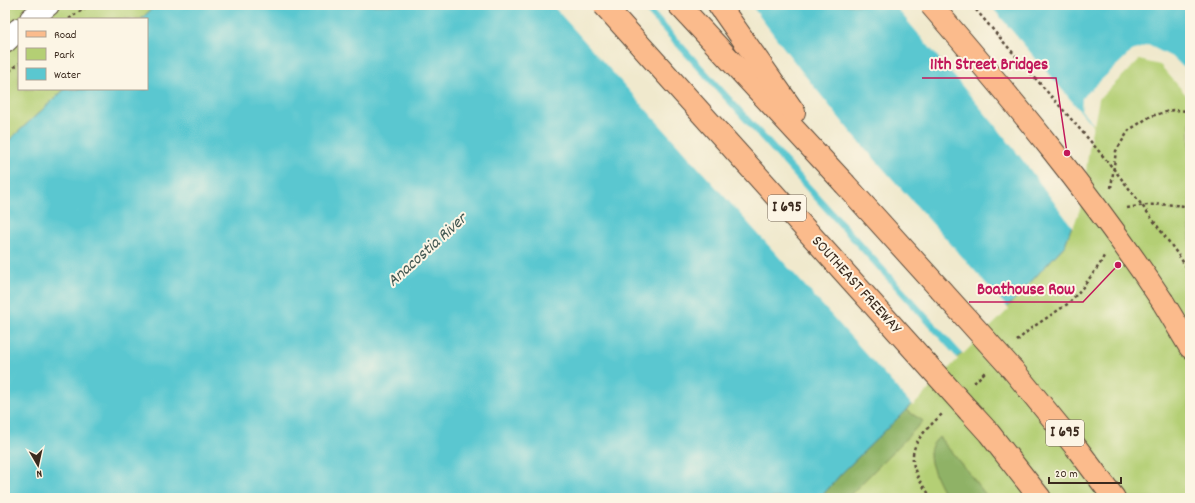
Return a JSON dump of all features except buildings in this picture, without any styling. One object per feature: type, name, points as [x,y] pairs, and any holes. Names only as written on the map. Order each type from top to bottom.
[{"type":"main road","name":"SOUTHEAST FREEWAY","points":[[604,5],[989,433],[1040,498]]},
{"type":"main road","name":"I 695","points":[[679,5],[844,183],[1013,370],[1075,446],[1114,498]]},
{"type":"main road","points":[[718,5],[844,183]]},
{"type":"main road","points":[[931,5],[1072,175],[1114,231],[1163,302],[1190,347]]},
{"type":"street","points":[[32,18],[48,5]]},
{"type":"street","points":[[5,42],[18,30]]},
{"type":"path","points":[[70,18],[88,5]]},
{"type":"path","points":[[972,5],[1102,156],[1168,240],[1190,272]]},
{"type":"path","points":[[5,75],[18,63]]},
{"type":"path","points":[[1111,194],[1116,151],[1129,130],[1151,116],[1173,110],[1190,111]]},
{"type":"path","points":[[1122,208],[1150,204],[1190,207]]},
{"type":"green space","points":[[5,5],[156,5],[142,18],[18,18],[18,90],[64,90],[5,144]]},
{"type":"green space","points":[[1139,58],[1161,63],[1190,97],[1190,498],[820,498],[841,474],[1016,298],[1065,245],[1097,98]]},
{"type":"green space","points":[[906,410],[923,421],[847,498],[820,498],[841,474]]},
{"type":"green space","points":[[939,437],[986,495],[984,498],[947,498],[936,476],[930,458],[931,449],[934,442]]},
{"type":"water","name":"Anacostia River","points":[[156,5],[1190,5],[1190,97],[1161,63],[1139,58],[1097,98],[1089,134],[1079,206],[1065,245],[1016,298],[841,474],[820,498],[5,498],[5,144],[64,90],[148,90],[148,18],[142,18]]},
{"type":"pier","points":[[552,5],[639,5],[958,359],[913,406]]},
{"type":"pier","points":[[648,5],[751,5],[853,135],[1009,309],[963,354]]},
{"type":"pier","points":[[894,5],[990,5],[1093,126],[1081,206],[1073,228],[999,130]]},
{"type":"pier","points":[[1148,45],[1174,58],[1190,74],[1190,97],[1189,98],[1160,65],[1139,60],[1099,99],[1094,125],[1081,110],[1082,98],[1132,51]]},
{"type":"place","name":"11th Street Bridges","points":[[1067,153]]},
{"type":"place","name":"Boathouse Row","points":[[1118,265]]}]
